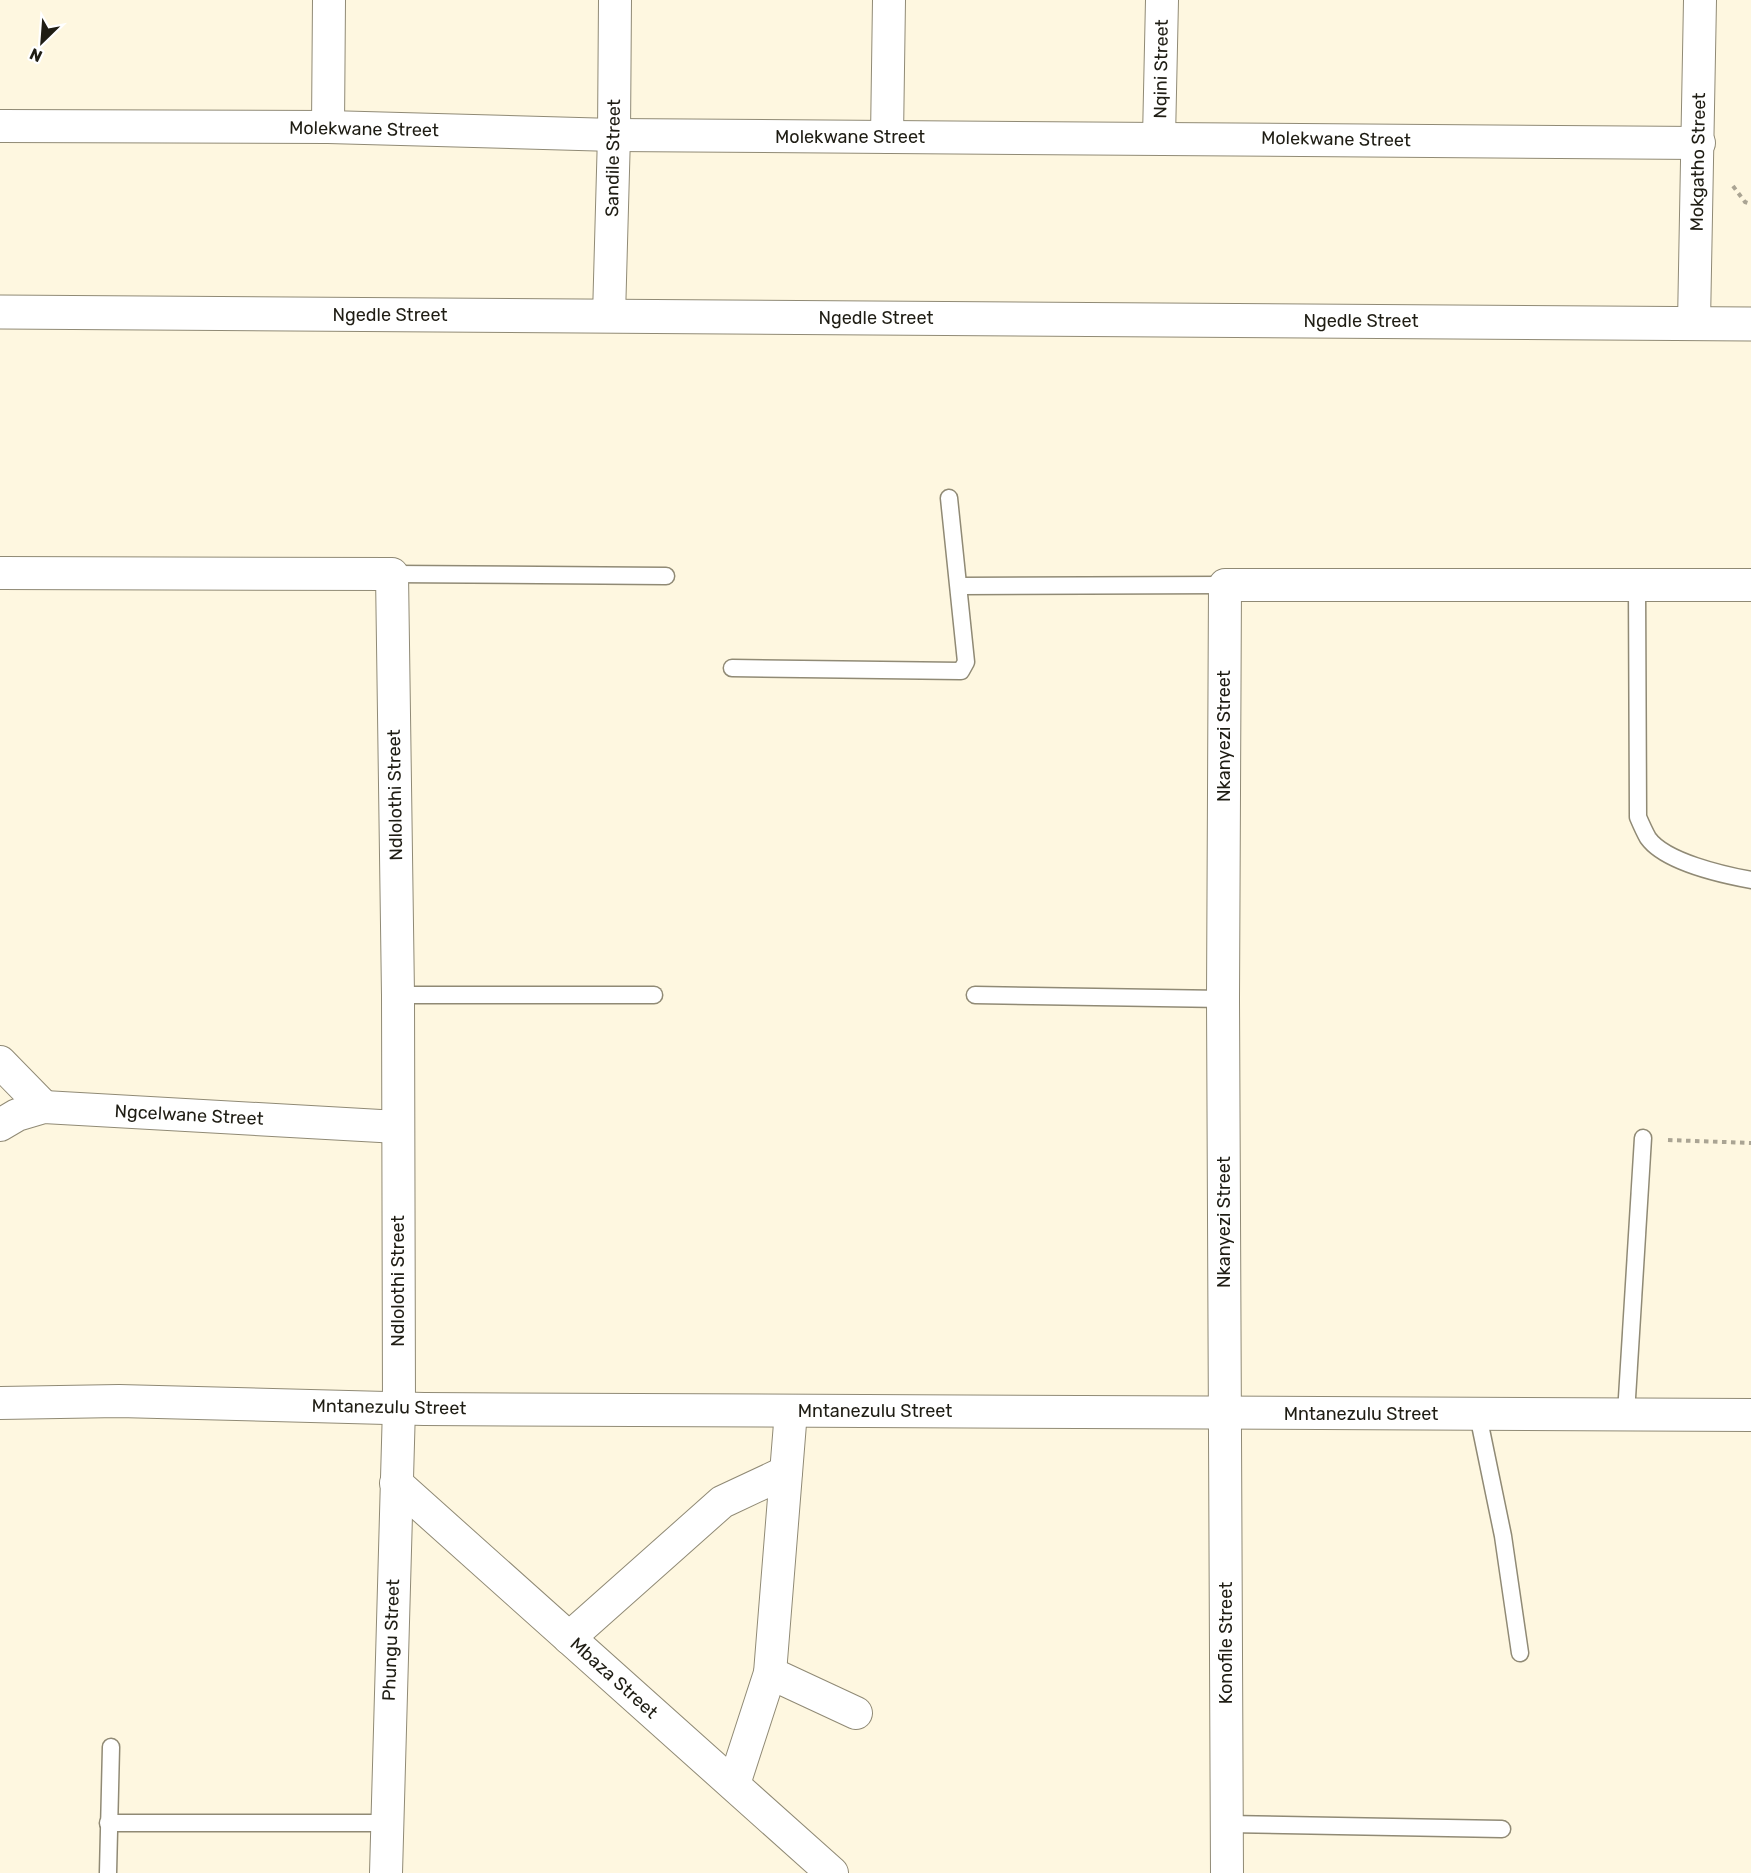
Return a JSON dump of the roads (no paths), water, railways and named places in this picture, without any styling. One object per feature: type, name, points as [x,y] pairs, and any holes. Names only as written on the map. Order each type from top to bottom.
[{"type":"street","points":[[328,127],[329,0]]},
{"type":"street","name":"Sandile Street","points":[[609,316],[615,0]]},
{"type":"street","points":[[887,137],[889,0]]},
{"type":"street","name":"Nqini Street","points":[[1159,138],[1162,0]]},
{"type":"street","name":"Mokgatho Street","points":[[1694,323],[1700,143],[1700,0]]},
{"type":"street","name":"Molekwane Street","points":[[0,126],[328,127],[614,135],[1700,143]]},
{"type":"street","name":"Ngedle Street","points":[[0,312],[1751,324]]},
{"type":"street","points":[[0,573],[392,574]]},
{"type":"street","name":"Ndlolothi Street","points":[[392,574],[398,995],[399,1407]]},
{"type":"street","points":[[1225,585],[1751,585]]},
{"type":"street","name":"Nkanyezi Street","points":[[1225,585],[1223,999],[1225,1413]]},
{"type":"street","points":[[0,1062],[44,1107]]},
{"type":"street","name":"Ngcelwane Street","points":[[0,1125],[16,1115],[44,1107],[398,1127]]},
{"type":"street","name":"Mntanezulu Street","points":[[0,1402],[119,1401],[399,1407],[791,1410],[1751,1415]]},
{"type":"street","name":"Phungu Street","points":[[386,1873],[399,1407]]},
{"type":"street","points":[[734,1784],[770,1673],[791,1410]]},
{"type":"street","name":"Konofile Street","points":[[1225,1413],[1227,1873]]},
{"type":"street","points":[[569,1638],[722,1502],[786,1472]]},
{"type":"street","name":"Mbaza Street","points":[[396,1483],[832,1873]]},
{"type":"street","points":[[770,1673],[856,1713]]},
{"type":"lane","points":[[732,668],[961,671],[966,662],[960,586],[949,498]]},
{"type":"lane","points":[[392,574],[666,576]]},
{"type":"lane","points":[[960,586],[1225,585]]},
{"type":"lane","points":[[1637,585],[1638,817],[1649,840],[1668,852],[1718,874],[1751,880]]},
{"type":"lane","points":[[398,995],[654,994]]},
{"type":"lane","points":[[975,994],[1223,999]]},
{"type":"lane","points":[[1626,1414],[1643,1138]]},
{"type":"lane","points":[[1478,1415],[1503,1536],[1520,1653]]},
{"type":"lane","points":[[108,1873],[111,1748]]},
{"type":"lane","points":[[108,1822],[386,1823]]},
{"type":"lane","points":[[1227,1824],[1502,1829]]}]
